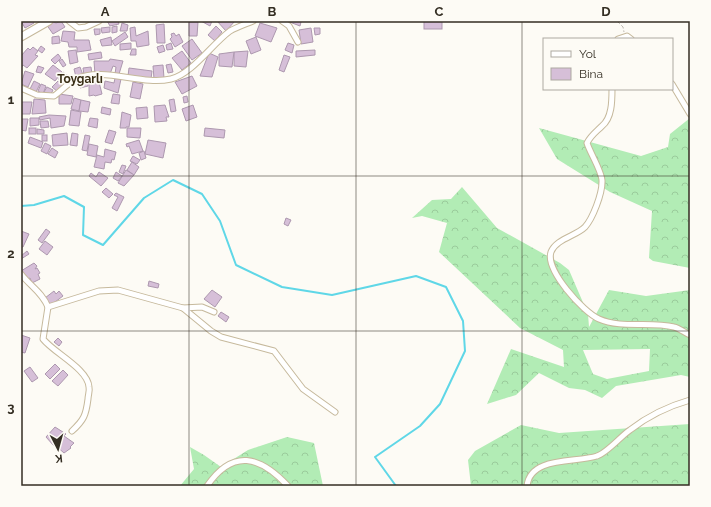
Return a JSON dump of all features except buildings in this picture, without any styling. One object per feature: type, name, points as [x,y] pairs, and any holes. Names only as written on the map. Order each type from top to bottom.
[{"type":"street","points":[[21,37],[49,21]]},
{"type":"street","points":[[69,21],[78,28],[86,27],[99,21]]},
{"type":"street","points":[[21,88],[37,95],[54,96],[76,79],[87,76],[110,75],[148,81],[170,79],[180,75],[231,31],[253,21]]},
{"type":"street","points":[[282,21],[289,26],[298,42]]},
{"type":"street","points":[[622,38],[628,38]]},
{"type":"street","points":[[673,86],[690,114]]},
{"type":"street","points":[[612,90],[611,103],[606,122],[590,135],[587,143],[602,181],[594,213],[584,227],[556,245],[551,253],[551,260],[561,284],[579,303],[598,318],[614,323],[675,327],[690,335]]},
{"type":"street","points":[[21,274],[26,282],[42,294],[48,307],[43,339],[82,372],[89,386],[86,415],[81,423],[72,431]]},
{"type":"street","points":[[48,307],[99,291],[118,290],[183,308],[202,307],[214,312]]},
{"type":"street","points":[[183,308],[211,331],[221,337],[274,351],[302,389],[335,412]]},
{"type":"street","points":[[527,486],[528,478],[537,469],[546,464],[600,455],[631,429],[673,404],[690,400]]},
{"type":"street","points":[[207,486],[219,471],[240,459],[264,465],[288,486]]},
{"type":"path","points":[[617,21],[623,27],[625,37]]},
{"type":"green space","points":[[690,118],[690,268],[653,261],[649,258],[652,211],[610,192],[557,159],[539,128],[641,156],[668,147],[670,134]]},
{"type":"green space","points":[[462,187],[497,228],[560,263],[569,270],[588,314],[589,327],[609,290],[646,296],[690,290],[690,377],[681,375],[616,386],[602,398],[585,390],[569,388],[539,373],[516,395],[487,404],[511,349],[564,367],[563,350],[520,328],[439,252],[447,223],[422,216],[412,218],[432,200],[451,199]],"holes":[[[650,349],[649,371],[607,379],[593,374],[583,350]]]},
{"type":"green space","points":[[690,424],[690,486],[471,486],[468,460],[475,451],[521,425],[559,433]]},
{"type":"green space","points":[[287,437],[314,443],[323,486],[180,486],[194,469],[190,447],[221,467],[248,450]]},
{"type":"waterway","points":[[21,206],[34,205],[64,196],[84,207],[83,235],[103,245],[144,198],[173,180],[202,194],[220,221],[236,265],[282,287],[332,295],[416,276],[446,287],[463,321],[465,351],[440,404],[420,426],[375,457],[396,486]]},
{"type":"district","name":"Toygarlı","points":[[80,79]]}]
